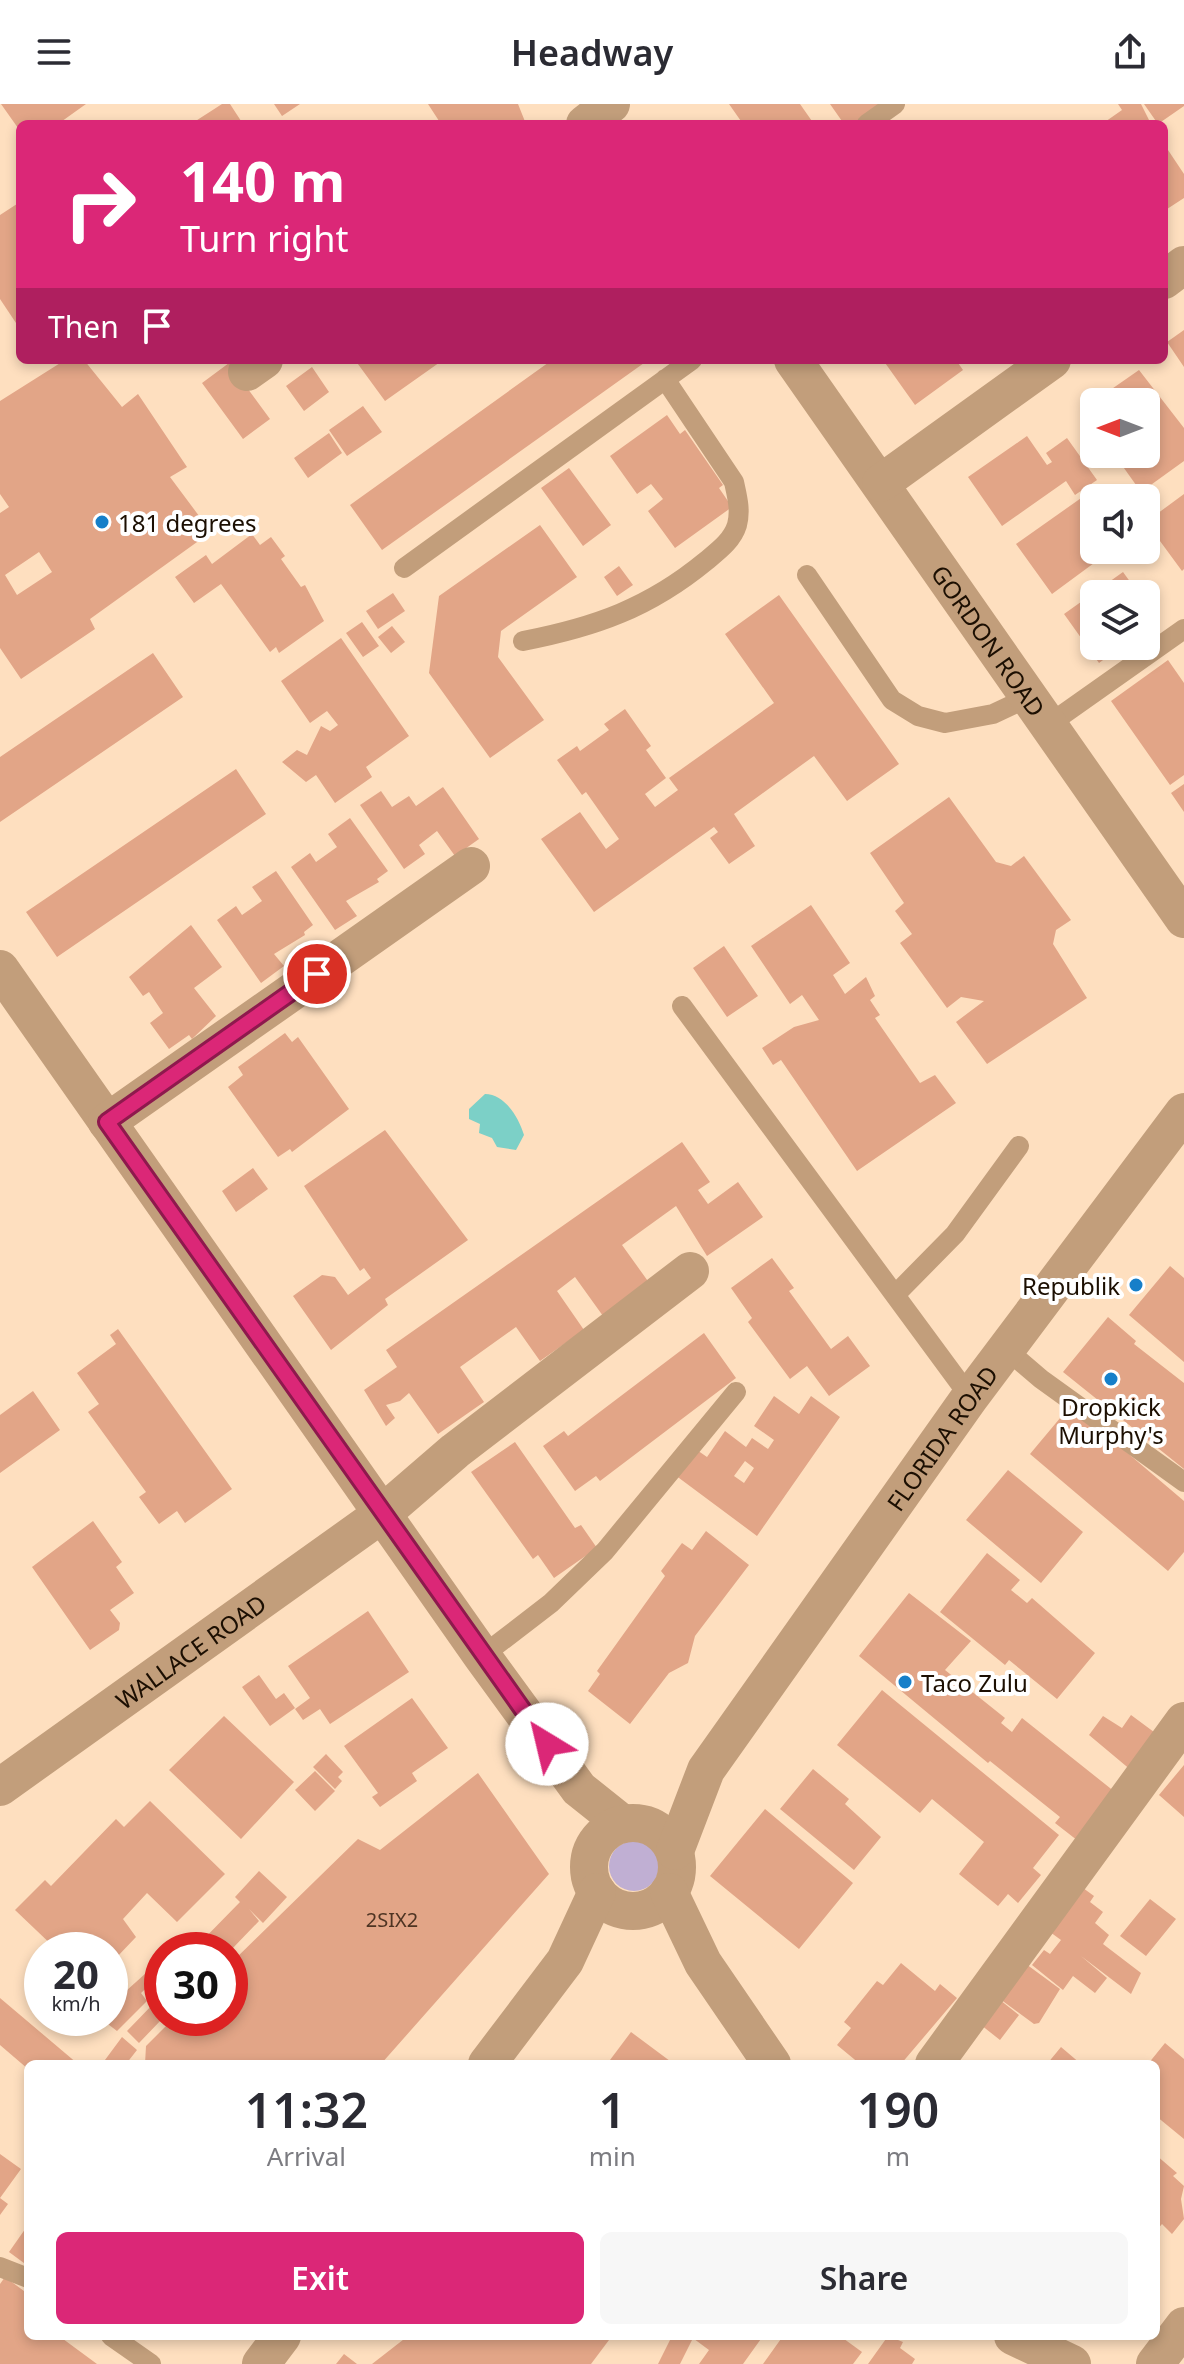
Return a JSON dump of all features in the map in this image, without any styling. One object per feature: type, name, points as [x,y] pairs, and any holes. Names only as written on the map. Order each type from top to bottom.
[{"type":"street","points":[[590,120],[611,104]]},
{"type":"street","name":"GORDON ROAD","points":[[796,364],[1184,919]]},
{"type":"street","points":[[881,483],[1046,364]]},
{"type":"street","points":[[107,1122],[471,866]]},
{"type":"street","points":[[0,969],[482,1656],[579,1789],[618,1830],[654,1828],[675,1851],[677,1873],[669,1892],[654,1906],[620,1905],[565,1961],[490,2060]]},
{"type":"street","name":"FLORIDA ROAD","points":[[675,1851],[706,1770],[970,1397],[1184,1112]]},
{"type":"street","name":"WALLACE ROAD","points":[[0,1787],[382,1514],[455,1451],[690,1271]]},
{"type":"street","points":[[937,2060],[1184,1721]]},
{"type":"street","name":"FLORIDA ROAD","points":[[618,1830],[706,1770]]},
{"type":"street","points":[[618,1830],[590,1872],[620,1905],[703,1963]]},
{"type":"street","points":[[669,1892],[703,1963],[769,2060]]},
{"type":"street","points":[[1155,2364],[1184,2326]]},
{"type":"street","points":[[261,2364],[279,2340]]},
{"type":"street","points":[[1021,2340],[1072,2364]]},
{"type":"lane","points":[[873,120],[895,104]]},
{"type":"lane","points":[[404,568],[686,364]]},
{"type":"lane","points":[[523,641],[607,621],[672,589],[726,544],[737,525],[739,502],[734,482],[665,379]]},
{"type":"lane","points":[[807,575],[892,700],[918,716],[945,723],[993,714],[1038,711],[1184,629]]},
{"type":"lane","points":[[682,1006],[970,1397]]},
{"type":"lane","points":[[895,1295],[974,1211],[1019,1146]]},
{"type":"lane","points":[[1006,1349],[1041,1379],[1184,1482]]},
{"type":"lane","points":[[482,1656],[551,1603],[605,1551],[736,1392]]},
{"type":"lane","points":[[0,2267],[24,2276]]},
{"type":"lane","points":[[117,2340],[151,2364]]},
{"type":"shaded area","points":[[634,1841],[652,1848],[659,1866],[652,1884],[634,1891],[616,1884],[609,1866],[616,1848]]},
{"type":"water","points":[[485,1094],[505,1102],[519,1121],[524,1135],[516,1150],[497,1147],[492,1138],[479,1133],[480,1124],[469,1119],[469,1109]]},
{"type":"building","points":[[1,104],[86,104],[64,120],[16,120],[16,125]]},
{"type":"building","points":[[222,104],[230,104],[240,120],[197,120]]},
{"type":"building","points":[[274,104],[300,104],[282,116]]},
{"type":"building","points":[[428,104],[518,104],[524,120],[438,120]]},
{"type":"building","points":[[729,104],[800,104],[811,120],[740,120]]},
{"type":"building","points":[[830,104],[881,104],[859,120],[841,120]]},
{"type":"building","points":[[1118,104],[1141,104],[1149,120],[1108,120],[1122,110]]},
{"type":"building","points":[[1144,104],[1184,104],[1164,120],[1155,120]]},
{"type":"building","points":[[1168,150],[1184,174],[1184,198],[1168,208]]},
{"type":"building","points":[[16,205],[16,323],[0,299],[0,215]]},
{"type":"building","points":[[1184,330],[1184,367],[1168,343]]},
{"type":"building","name":"181 degrees","points":[[59,364],[87,364],[122,407],[138,394],[187,467],[170,477],[211,532],[90,619],[95,629],[21,679],[0,648],[0,513],[9,507],[0,494],[0,401]],"holes":[[[39,552],[52,572],[17,595],[5,575]]]},
{"type":"building","points":[[230,364],[270,419],[243,439],[202,383]]},
{"type":"building","points":[[358,364],[437,364],[385,401]]},
{"type":"building","points":[[546,364],[643,364],[382,550],[350,505]]},
{"type":"building","points":[[886,364],[959,364],[963,370],[915,405]]},
{"type":"building","points":[[312,367],[329,392],[304,411],[286,386]]},
{"type":"building","points":[[1139,370],[1153,388],[1113,388]]},
{"type":"building","points":[[1160,397],[1184,428],[1184,461],[1152,484],[1135,484],[1124,468],[1160,468]]},
{"type":"building","points":[[363,406],[382,432],[347,456],[329,430]]},
{"type":"building","points":[[667,415],[680,434],[685,430],[723,485],[719,488],[732,507],[675,548],[648,511],[663,499],[651,484],[637,494],[610,456]]},
{"type":"building","points":[[329,433],[342,453],[308,478],[294,458]]},
{"type":"building","points":[[1027,436],[1047,465],[1052,462],[1046,453],[1067,438],[1080,456],[1080,468],[1088,468],[1097,480],[1091,484],[1080,484],[1080,492],[1075,495],[1066,481],[1002,526],[968,477]]},
{"type":"building","points":[[569,468],[611,525],[583,546],[541,488]]},
{"type":"building","points":[[1184,494],[1182,571],[1160,541],[1160,512]]},
{"type":"building","points":[[1080,499],[1080,564],[1093,564],[1052,594],[1016,544]]},
{"type":"building","points":[[540,525],[577,577],[501,631],[498,657],[544,720],[490,758],[429,673],[439,596]]},
{"type":"building","points":[[252,534],[260,545],[271,537],[285,556],[281,559],[301,587],[305,585],[324,621],[279,653],[276,647],[270,652],[221,584],[194,603],[175,577],[206,555],[212,564]]},
{"type":"building","points":[[619,566],[633,585],[617,596],[604,577]]},
{"type":"building","points":[[1123,572],[1129,580],[1112,580]]},
{"type":"building","points":[[393,593],[405,611],[378,629],[366,611]]},
{"type":"building","points":[[779,595],[899,764],[847,801],[814,756],[734,814],[755,846],[729,864],[710,838],[718,832],[714,827],[594,912],[541,839],[580,812],[606,849],[619,839],[586,792],[582,795],[557,760],[577,746],[580,751],[609,730],[604,724],[625,709],[651,746],[646,750],[666,778],[645,794],[655,807],[678,790],[669,778],[774,703],[725,634]]},
{"type":"building","points":[[1080,603],[1080,636],[1064,614]]},
{"type":"building","points":[[362,622],[379,646],[363,657],[346,633]]},
{"type":"building","points":[[392,626],[405,642],[391,653],[378,637]]},
{"type":"building","points":[[341,638],[409,736],[366,767],[372,777],[335,803],[316,775],[306,782],[282,762],[297,750],[307,755],[321,726],[330,731],[338,725],[327,711],[310,723],[281,681]]},
{"type":"building","points":[[153,653],[183,697],[0,822],[0,757]]},
{"type":"building","points":[[1168,660],[1184,683],[1184,775],[1170,785],[1111,701]]},
{"type":"building","points":[[236,769],[266,814],[57,957],[26,912]]},
{"type":"building","points":[[1184,784],[1184,812],[1171,793]]},
{"type":"building","points":[[443,787],[479,839],[455,856],[437,831],[419,845],[425,854],[404,869],[360,805],[381,791],[392,807],[409,796],[416,806]]},
{"type":"building","points":[[949,797],[996,862],[1011,866],[1024,856],[1071,920],[1056,930],[1053,944],[1087,998],[987,1064],[956,1022],[984,1001],[961,997],[947,1008],[900,943],[912,934],[895,911],[904,903],[870,853]]},
{"type":"building","points":[[350,818],[388,871],[377,879],[379,882],[346,901],[357,916],[335,930],[291,867],[310,853],[316,862],[337,847],[328,834]]},
{"type":"building","points":[[276,871],[313,925],[304,932],[305,935],[274,954],[284,966],[261,983],[217,920],[236,906],[242,915],[262,901],[252,887]]},
{"type":"building","points":[[811,905],[850,963],[833,975],[845,994],[866,977],[875,996],[870,1000],[880,1015],[875,1018],[920,1083],[935,1075],[956,1103],[857,1171],[781,1060],[773,1065],[762,1048],[794,1027],[819,1020],[802,995],[790,1004],[751,946]]},
{"type":"building","points":[[191,925],[222,967],[194,988],[216,1016],[192,1039],[189,1035],[169,1049],[150,1023],[163,1013],[149,992],[143,996],[129,977]]},
{"type":"building","points":[[724,946],[758,996],[727,1017],[693,968]]},
{"type":"building","points":[[285,1033],[292,1042],[298,1037],[349,1109],[292,1152],[290,1149],[278,1157],[228,1087],[243,1075],[238,1067]]},
{"type":"building","points":[[385,1130],[468,1240],[385,1299],[388,1305],[331,1350],[293,1296],[322,1275],[335,1277],[348,1295],[371,1278],[364,1268],[360,1271],[304,1186]]},
{"type":"building","points":[[682,1142],[710,1182],[698,1190],[708,1204],[738,1182],[763,1217],[707,1256],[676,1206],[622,1245],[650,1284],[603,1316],[575,1277],[557,1291],[584,1330],[540,1361],[516,1327],[460,1367],[484,1402],[438,1434],[409,1393],[400,1401],[386,1405],[395,1418],[386,1426],[364,1390],[397,1367],[386,1350]]},
{"type":"building","points":[[253,1168],[268,1189],[236,1212],[222,1191]]},
{"type":"building","points":[[772,1258],[794,1288],[789,1291],[831,1349],[848,1336],[870,1366],[829,1396],[807,1366],[790,1379],[748,1322],[752,1318],[731,1288]]},
{"type":"building","points":[[1170,1266],[1184,1278],[1184,1362],[1129,1315]]},
{"type":"building","points":[[1108,1317],[1136,1341],[1134,1344],[1184,1383],[1184,1469],[1063,1372]]},
{"type":"building","points":[[118,1329],[232,1489],[185,1523],[177,1511],[159,1524],[139,1497],[146,1492],[88,1412],[99,1404],[77,1373],[116,1344],[110,1335]]},
{"type":"building","points":[[704,1333],[736,1378],[600,1481],[596,1476],[575,1491],[543,1446],[564,1431],[568,1436]]},
{"type":"building","points":[[33,1391],[60,1430],[0,1473],[0,1415]]},
{"type":"building","points":[[774,1396],[799,1414],[811,1396],[840,1417],[757,1536],[675,1475],[694,1448],[707,1457],[725,1431],[746,1447],[752,1438],[768,1449],[774,1440],[754,1426]],"holes":[[[745,1461],[754,1468],[744,1483],[734,1476]]]},
{"type":"building","points":[[1071,1405],[1184,1501],[1184,1552],[1168,1571],[1030,1454]]},
{"type":"building","points":[[515,1442],[575,1528],[581,1525],[597,1548],[554,1578],[538,1555],[533,1559],[471,1472]]},
{"type":"building","points":[[1008,1470],[1083,1532],[1041,1583],[966,1520]]},
{"type":"building","points":[[93,1521],[122,1562],[116,1567],[134,1593],[110,1610],[120,1623],[119,1630],[90,1650],[32,1567]]},
{"type":"building","points":[[706,1531],[749,1565],[695,1636],[688,1663],[669,1673],[630,1724],[588,1691],[600,1674],[597,1671],[665,1576],[661,1571],[682,1543],[692,1550]]},
{"type":"building","points":[[987,1553],[1020,1580],[1011,1590],[1027,1603],[1032,1598],[1095,1653],[1057,1699],[1009,1660],[1005,1665],[940,1612]]},
{"type":"building","points":[[909,1593],[971,1641],[945,1670],[1005,1718],[1001,1723],[1012,1732],[1022,1718],[1120,1796],[1082,1844],[1055,1823],[1060,1817],[990,1761],[988,1763],[859,1656]]},
{"type":"building","points":[[368,1611],[409,1672],[330,1724],[320,1709],[303,1720],[295,1709],[310,1698],[288,1666]]},
{"type":"building","points":[[259,1675],[276,1699],[284,1693],[295,1708],[270,1726],[242,1687]]},
{"type":"building","points":[[882,1690],[1059,1835],[1033,1868],[1041,1875],[1018,1903],[1008,1894],[998,1906],[959,1874],[984,1842],[932,1799],[920,1813],[837,1745]]},
{"type":"building","points":[[412,1698],[448,1748],[412,1773],[417,1781],[380,1807],[372,1797],[378,1793],[344,1746]]},
{"type":"building","points":[[1131,1715],[1158,1735],[1132,1771],[1089,1735],[1103,1716],[1122,1728]]},
{"type":"building","points":[[224,1716],[294,1782],[241,1839],[169,1770]]},
{"type":"building","points":[[326,1754],[343,1772],[338,1777],[342,1781],[335,1789],[313,1767]]},
{"type":"building","points":[[1184,1765],[1184,1817],[1159,1795]]},
{"type":"building","points":[[813,1769],[849,1799],[845,1804],[881,1837],[854,1870],[780,1809]]},
{"type":"building","points":[[315,1771],[335,1791],[315,1811],[295,1790]]},
{"type":"building","points":[[478,1773],[549,1874],[385,2060],[145,2060],[146,2046],[156,2036],[248,2036],[248,1946],[358,1839],[380,1850]]},
{"type":"building","points":[[150,1801],[225,1874],[177,1922],[147,1893],[123,1919],[136,1937],[128,1945],[128,1932],[38,1932],[15,1910],[45,1880],[51,1886],[116,1819],[124,1827]]},
{"type":"building","points":[[765,1809],[853,1883],[799,1949],[710,1876]]},
{"type":"building","points":[[259,1871],[287,1897],[263,1923],[249,1909],[259,1921],[248,1932],[211,1932],[240,1902],[235,1897]]},
{"type":"building","points":[[1083,1888],[1094,1896],[1090,1902],[1103,1912],[1095,1923],[1109,1935],[1103,1944],[1141,1973],[1131,1994],[1081,1956],[1107,1978],[1095,1993],[1073,1976],[1063,1990],[1032,1965],[1044,1950],[1050,1954],[1061,1940],[1050,1932]]},
{"type":"building","points":[[1150,1899],[1176,1919],[1146,1956],[1120,1936]]},
{"type":"building","points":[[901,1963],[935,1991],[940,1984],[957,1998],[904,2060],[855,2060],[837,2045],[851,2028],[844,2022],[877,1981],[883,1985]]},
{"type":"building","points":[[1026,1964],[1060,1989],[1039,2023],[1034,2024],[1000,1999]]},
{"type":"building","points":[[144,1975],[144,1990],[141,1993],[144,2004],[128,2020],[128,1989]]},
{"type":"building","points":[[0,1998],[24,2018],[24,2036],[45,2036],[73,2060],[24,2060],[24,2066],[0,2045]]},
{"type":"building","points":[[1000,2000],[1019,2015],[1000,2040],[981,2025]]},
{"type":"building","points":[[144,2013],[146,2036],[139,2043],[128,2030]]},
{"type":"building","points":[[631,2032],[669,2060],[610,2060]]},
{"type":"building","points":[[122,2037],[137,2050],[129,2060],[105,2060]]},
{"type":"building","points":[[1165,2043],[1184,2059],[1184,2139],[1160,2119],[1160,2060],[1151,2060]]},
{"type":"building","points":[[1061,2047],[1076,2060],[1050,2060]]},
{"type":"building","points":[[0,2154],[21,2169],[0,2198]]},
{"type":"building","points":[[1160,2158],[1177,2173],[1173,2176],[1184,2186],[1181,2199],[1184,2219],[1172,2234],[1162,2224],[1160,2226]]},
{"type":"building","points":[[0,2198],[8,2204],[0,2215]]},
{"type":"building","points":[[24,2231],[24,2263],[9,2252]]},
{"type":"building","points":[[5,2277],[24,2291],[24,2340],[64,2340],[97,2364],[0,2364],[0,2284]]},
{"type":"building","points":[[403,2340],[609,2340],[591,2364],[372,2364]]},
{"type":"building","points":[[670,2340],[692,2340],[680,2364],[658,2364]]},
{"type":"building","points":[[695,2340],[760,2340],[743,2364],[699,2364],[709,2350]]},
{"type":"building","points":[[780,2340],[846,2340],[862,2352],[853,2364],[763,2364]]},
{"type":"building","points":[[885,2340],[903,2342],[900,2348],[915,2359],[912,2364],[868,2364]]},
{"type":"building","points":[[344,2354],[357,2364],[336,2364]]},
{"type":"place","name":"181 degrees","points":[[102,522]]},
{"type":"place","name":"Republik","points":[[1136,1285]]},
{"type":"place","name":"Dropkick Murphy's","points":[[1111,1379]]},
{"type":"place","name":"Taco Zulu","points":[[905,1682]]},
{"type":"route","points":[[317,974],[107,1122],[547,1744]]}]
